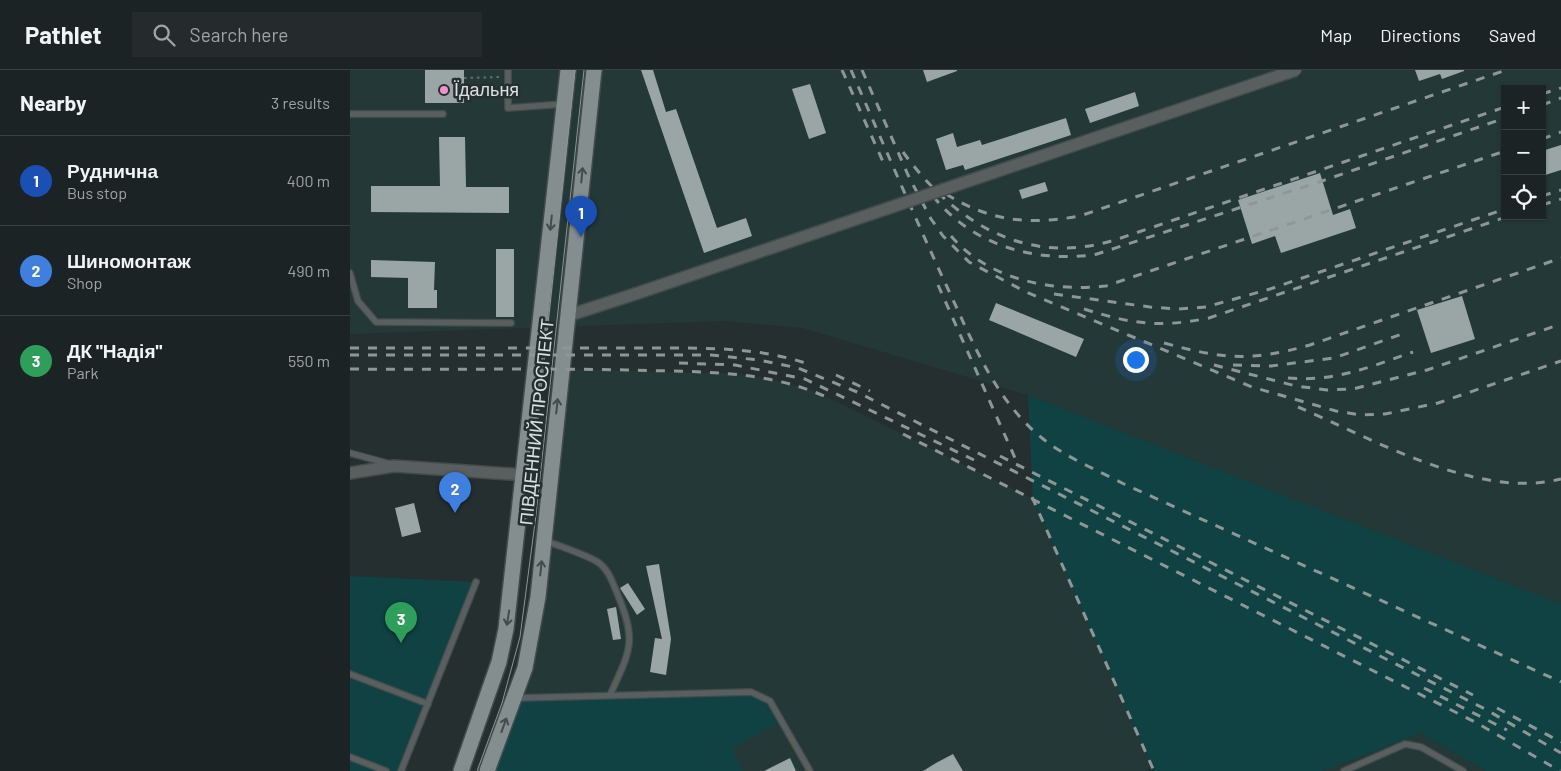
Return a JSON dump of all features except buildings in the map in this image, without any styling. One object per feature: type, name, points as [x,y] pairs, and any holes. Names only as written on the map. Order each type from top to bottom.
[{"type":"main road","name":"ПІВДЕННИЙ ПРОСПЕКТ","points":[[461,771],[490,689],[504,637],[525,475],[568,70]]},
{"type":"main road","name":"ПІВДЕННИЙ ПРОСПЕКТ","points":[[487,771],[514,698],[530,645],[544,540],[594,70]]},
{"type":"street","points":[[567,316],[1296,70]]},
{"type":"street","points":[[350,474],[394,466],[525,475]]},
{"type":"lane","points":[[508,70],[508,108],[564,104]]},
{"type":"lane","points":[[350,114],[443,114]]},
{"type":"lane","points":[[350,272],[358,301],[376,322],[511,324]]},
{"type":"lane","points":[[350,453],[394,466]]},
{"type":"lane","points":[[544,540],[597,562],[608,572],[628,621],[630,635],[628,657],[610,695]]},
{"type":"lane","points":[[401,771],[476,582]]},
{"type":"lane","points":[[350,674],[428,704]]},
{"type":"lane","points":[[514,698],[752,692],[770,701],[810,771]]},
{"type":"lane","points":[[1344,771],[1405,744],[1421,747],[1463,771]]},
{"type":"lane","points":[[350,756],[386,771]]},
{"type":"path","points":[[464,78],[508,77]]},
{"type":"shaded area","points":[[350,70],[1561,70],[1561,604],[1028,395],[803,328],[724,321],[350,334]]},
{"type":"shaded area","points":[[561,369],[740,374],[778,381],[813,391],[1033,499],[1154,771],[743,771],[731,749],[514,698],[525,668]]},
{"type":"shaded area","points":[[1028,395],[1561,604],[1561,771],[1486,771],[1421,733],[1323,771],[1154,771],[1033,499]]},
{"type":"shaded area","points":[[350,576],[475,582],[401,771],[350,771]]},
{"type":"shaded area","points":[[751,692],[770,701],[781,721],[732,749],[743,771],[487,771],[514,698]]},
{"type":"shaded area","points":[[1421,733],[1486,771],[1323,771]]},
{"type":"tram line","points":[[531,484],[575,70]]},
{"type":"tram line","points":[[477,771],[502,703],[520,637],[536,515],[584,70]]},
{"type":"railway","points":[[842,70],[884,164]]},
{"type":"railway","points":[[851,70],[923,234],[986,369],[1011,406],[1025,423],[1042,438],[1071,457],[1124,484],[1561,682]]},
{"type":"railway","points":[[862,70],[908,175],[931,219],[943,236],[969,262],[1026,292],[1252,387],[1336,411],[1361,415],[1385,414],[1438,403],[1561,361]]},
{"type":"railway","points":[[946,194],[979,211],[1011,219],[1044,220],[1080,216],[1506,70]]},
{"type":"railway","points":[[1546,93],[1561,88]]},
{"type":"railway","points":[[1546,104],[1561,98]]},
{"type":"railway","points":[[903,152],[924,178],[947,201],[971,219],[998,234],[1026,244],[1056,248],[1088,246],[1121,238],[1501,108]]},
{"type":"railway","points":[[933,196],[966,227],[1006,247],[1027,253],[1049,256],[1094,255],[1322,181],[1501,119]]},
{"type":"railway","points":[[1546,138],[1561,132]]},
{"type":"railway","points":[[951,236],[966,251],[984,263],[1002,273],[1022,280],[1064,287],[1106,286],[1501,152]]},
{"type":"railway","points":[[1546,195],[1561,190]]},
{"type":"railway","points":[[1546,204],[1561,199]]},
{"type":"railway","points":[[1054,294],[1150,307],[1179,309],[1206,307],[1270,289],[1501,210]]},
{"type":"railway","points":[[1084,309],[1117,318],[1146,323],[1175,323],[1209,318],[1501,219]]},
{"type":"railway","points":[[1164,343],[1203,352],[1237,356],[1253,356],[1289,350],[1310,345],[1561,258]]},
{"type":"railway","points":[[938,285],[1019,467]]},
{"type":"railway","points":[[1214,365],[1296,386],[1327,390],[1353,389],[1427,370],[1561,324]]},
{"type":"railway","points":[[1233,365],[1271,366],[1334,358],[1405,333]]},
{"type":"railway","points":[[350,348],[488,348]]},
{"type":"railway","points":[[508,348],[673,348],[751,351],[789,358],[808,364]]},
{"type":"railway","points":[[1288,378],[1322,378],[1352,372],[1413,352]]},
{"type":"railway","points":[[350,355],[711,355],[759,360],[798,368],[857,392],[1485,709],[1561,753]]},
{"type":"railway","points":[[679,363],[735,365],[805,379],[974,460]]},
{"type":"railway","points":[[350,369],[592,369],[702,372],[752,376],[801,387],[824,396]]},
{"type":"railway","points":[[836,375],[870,391]]},
{"type":"railway","points":[[1298,407],[1426,463],[1461,474],[1495,481],[1529,483],[1561,479]]},
{"type":"railway","points":[[903,434],[1475,722],[1560,771]]},
{"type":"railway","points":[[1000,456],[1473,695]]},
{"type":"railway","points":[[1032,497],[1154,771]]},
{"type":"railway","points":[[1424,688],[1507,730]]},
{"type":"railway","points":[[1497,708],[1561,742]]},
{"type":"place","name":"Їдальня","points":[[444,90]]},
{"type":"place","name":"Руднична","points":[[581,237]]},
{"type":"place","name":"Шиномонтаж","points":[[455,513]]},
{"type":"place","name":"ДК \"Надія\"","points":[[401,643]]}]
